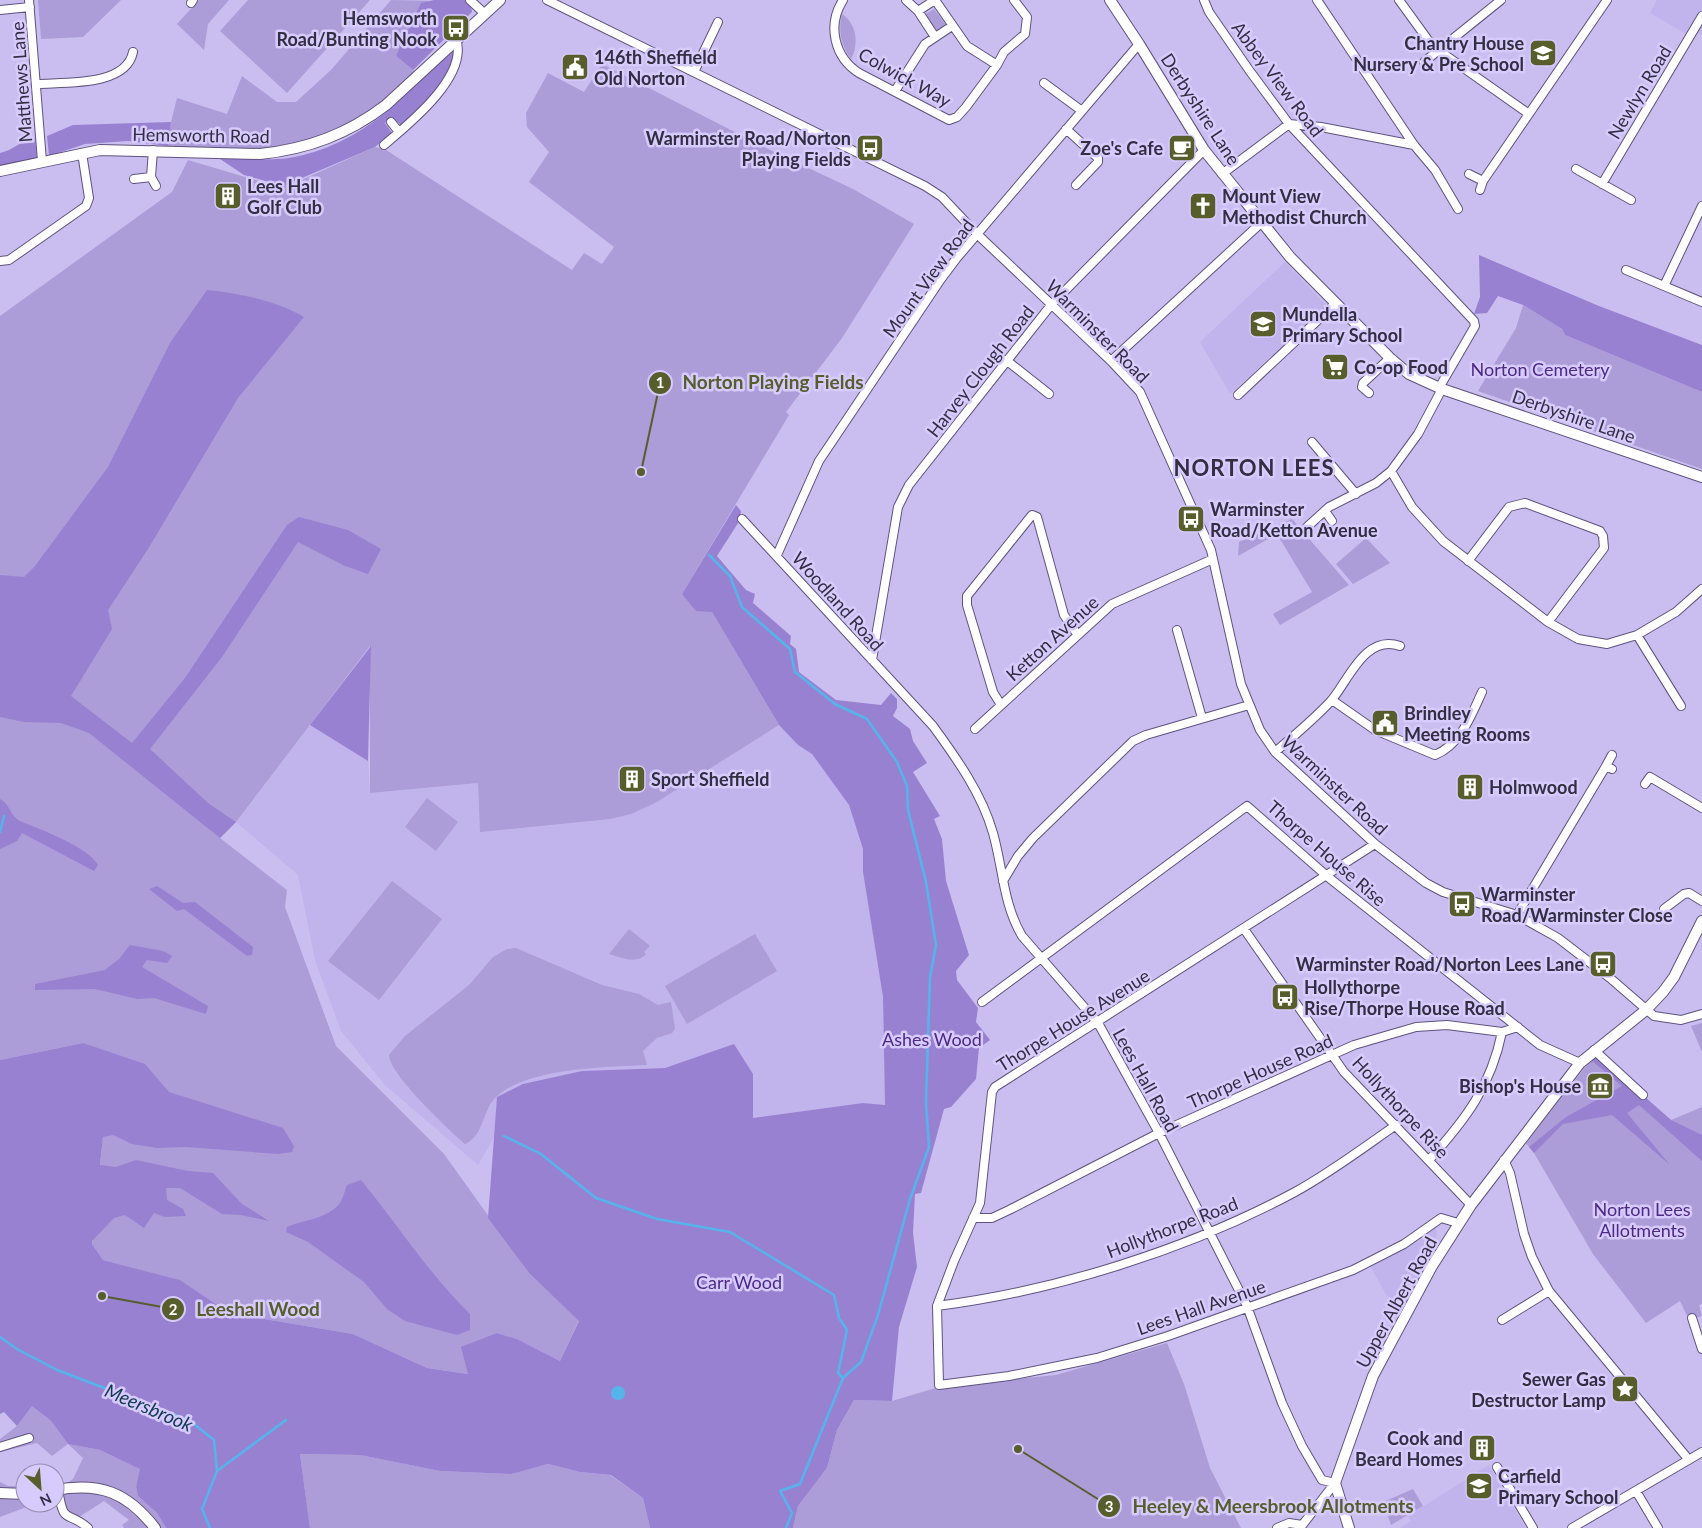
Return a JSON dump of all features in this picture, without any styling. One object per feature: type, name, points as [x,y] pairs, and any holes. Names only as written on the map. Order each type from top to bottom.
[{"type":"street","points":[[470,0],[484,13]]},
{"type":"street","name":"Hemsworth Road","points":[[0,171],[100,150],[260,154],[284,152],[313,144],[367,120],[386,105],[500,0]]},
{"type":"street","name":"Warminster Road","points":[[547,0],[925,186],[942,197],[977,234],[1112,361],[1140,392],[1147,404],[1213,560],[1234,658],[1249,705],[1260,730],[1275,752],[1376,844],[1426,883],[1443,892],[1517,915],[1558,938],[1610,978],[1646,1010],[1661,1019],[1681,1020],[1702,1014]]},
{"type":"street","name":"Colwick Way","points":[[843,0],[835,15],[834,32],[836,43],[844,59],[859,73],[942,118],[953,119],[966,107],[997,66],[1004,52],[1020,40],[1026,31],[1027,17],[1014,0]]},
{"type":"street","points":[[906,0],[918,11],[935,37]]},
{"type":"street","points":[[918,11],[935,0],[967,46],[997,66]]},
{"type":"street","name":"Derbyshire Lane","points":[[1110,0],[1140,44],[1204,150],[1222,174],[1261,223],[1335,304],[1390,358],[1410,374],[1441,388],[1702,477]]},
{"type":"street","name":"Abbey View Road","points":[[1204,0],[1209,12],[1289,124],[1474,321],[1475,326],[1441,388]]},
{"type":"street","points":[[1317,0],[1414,146],[1436,170],[1458,209]]},
{"type":"street","points":[[1399,0],[1428,40],[1438,50],[1529,114]]},
{"type":"street","points":[[1424,62],[1501,0]]},
{"type":"street","points":[[1480,190],[1483,181],[1607,0]]},
{"type":"street","points":[[0,10],[30,4]]},
{"type":"street","name":"Matthews Lane","points":[[30,4],[42,161]]},
{"type":"street","name":"Newlyn Road","points":[[1602,184],[1702,16]]},
{"type":"street","points":[[694,72],[718,22]]},
{"type":"street","points":[[894,91],[920,49],[952,26]]},
{"type":"street","points":[[384,144],[431,104],[444,85],[457,57],[459,48],[456,40]]},
{"type":"street","name":"Mount View Road","points":[[777,555],[818,461],[941,279],[977,234],[1140,44]]},
{"type":"street","points":[[37,84],[109,77],[129,62],[133,52]]},
{"type":"street","points":[[1044,83],[1082,111]]},
{"type":"street","points":[[391,122],[398,132]]},
{"type":"street","points":[[1222,174],[1289,124],[1306,124],[1414,146]]},
{"type":"street","points":[[1066,129],[1098,158],[1098,162],[1076,185]]},
{"type":"street","points":[[152,150],[151,177],[156,186]]},
{"type":"street","name":"Harvey Clough Road","points":[[872,660],[898,506],[902,497],[1006,360],[1051,305],[1204,150]]},
{"type":"street","points":[[0,262],[9,260],[86,206],[88,198],[82,153]]},
{"type":"street","points":[[1576,169],[1631,200]]},
{"type":"street","points":[[1469,174],[1483,181]]},
{"type":"street","points":[[134,179],[151,177]]},
{"type":"street","points":[[1664,286],[1702,206]]},
{"type":"street","points":[[1112,361],[1261,223]]},
{"type":"street","points":[[1626,270],[1702,302]]},
{"type":"street","points":[[1238,395],[1335,304]]},
{"type":"street","points":[[1369,393],[1362,387],[1363,384],[1390,358]]},
{"type":"street","points":[[1006,360],[1048,394]]},
{"type":"street","points":[[1307,527],[1325,511],[1356,494],[1391,471],[1418,434],[1441,388]]},
{"type":"street","points":[[1312,442],[1356,494]]},
{"type":"street","points":[[1391,471],[1412,507],[1426,525],[1468,561],[1548,622],[1578,639],[1593,643],[1621,642],[1637,635],[1676,612],[1702,589]]},
{"type":"street","points":[[1468,561],[1509,507],[1517,503],[1525,503],[1600,531],[1604,536],[1604,548],[1548,622]]},
{"type":"street","points":[[1325,511],[1332,521]]},
{"type":"street","points":[[1001,704],[993,692],[967,605],[967,596],[1032,515],[1036,517],[1064,615],[1077,634]]},
{"type":"street","name":"Woodland Road","points":[[742,519],[912,703]]},
{"type":"street","name":"Ketton Avenue","points":[[974,729],[1112,604],[1213,560]]},
{"type":"street","points":[[1177,630],[1202,718]]},
{"type":"street","points":[[1637,635],[1681,706]]},
{"type":"street","points":[[1275,752],[1315,718],[1332,700],[1352,667],[1369,652],[1391,642],[1400,646]]},
{"type":"street","points":[[1332,700],[1375,730],[1435,755],[1443,751],[1459,737],[1470,720],[1482,692]]},
{"type":"street","name":"Lees Hall Road","points":[[912,703],[949,748],[986,812],[993,834],[1008,907],[1022,936],[1098,1023],[1159,1133],[1246,1306],[1282,1403],[1302,1446],[1322,1480],[1335,1483]]},
{"type":"street","points":[[1003,881],[1018,856],[1033,838],[1122,750],[1146,735],[1249,705]]},
{"type":"street","points":[[1517,915],[1609,768],[1612,756]]},
{"type":"street","points":[[1645,784],[1650,777],[1702,808]]},
{"type":"street","name":"Thorpe House Rise","points":[[982,1002],[1244,807],[1250,807],[1328,877],[1540,1046],[1580,1063]]},
{"type":"street","name":"Thorpe House Avenue","points":[[939,1385],[937,1306],[980,1203],[992,1092],[995,1087],[1328,877],[1376,844]]},
{"type":"street","points":[[1664,909],[1684,894],[1689,893],[1702,901]]},
{"type":"street","name":"Upper Albert Road","points":[[1335,1483],[1373,1376],[1389,1343],[1410,1310],[1432,1266],[1458,1223],[1504,1160],[1580,1063],[1646,1010],[1674,977],[1702,921]]},
{"type":"street","name":"Hollythorpe Rise","points":[[1244,929],[1334,1055],[1344,1072],[1471,1205]]},
{"type":"street","name":"Thorpe House Road","points":[[973,1218],[992,1218],[1159,1133],[1334,1055],[1354,1044],[1416,1027],[1447,1025],[1502,1032],[1518,1027]]},
{"type":"street","points":[[1429,1160],[1454,1132],[1485,1086],[1496,1059],[1502,1032]]},
{"type":"street","points":[[1594,1050],[1643,1095]]},
{"type":"street","name":"Hollythorpe Road","points":[[937,1306],[1064,1282],[1208,1232],[1295,1192],[1396,1125]]},
{"type":"street","points":[[1504,1160],[1510,1173],[1529,1249],[1549,1291],[1689,1460]]},
{"type":"street","name":"Lees Hall Avenue","points":[[939,1385],[1009,1376],[1097,1358],[1168,1336],[1246,1306],[1353,1270],[1404,1244],[1442,1218],[1458,1223]]},
{"type":"street","points":[[1502,1320],[1549,1291]]},
{"type":"street","points":[[1692,1318],[1702,1349]]},
{"type":"street","points":[[0,1447],[29,1438]]},
{"type":"street","points":[[1572,1528],[1702,1452]]},
{"type":"street","points":[[1497,1467],[1533,1528]]},
{"type":"street","points":[[1276,1528],[1290,1523],[1301,1527],[1335,1483]]},
{"type":"street","points":[[1335,1483],[1349,1528]]},
{"type":"street","points":[[65,1488],[89,1487],[118,1494],[138,1508],[155,1528]]},
{"type":"street","points":[[1636,1491],[1658,1528]]},
{"type":"street","points":[[0,1493],[15,1494]]},
{"type":"street","points":[[63,1513],[88,1528]]},
{"type":"shaded area","points":[[1657,0],[1702,0],[1702,35],[1693,31],[1690,36],[1650,13]]},
{"type":"shaded area","name":"Mundella Primary School","points":[[1285,262],[1326,305],[1230,394],[1200,342]]},
{"type":"shaded area","points":[[310,725],[368,761],[370,793],[478,783],[480,831],[657,802],[779,725],[798,745],[812,754],[849,805],[863,849],[863,872],[883,997],[885,1105],[863,1103],[753,1118],[753,1074],[697,1058],[665,1068],[582,1071],[497,1097],[495,1136],[478,1165],[385,1085],[341,1031],[315,960],[298,875],[236,822]]},
{"type":"shaded area","points":[[1433,1223],[1437,1234],[1415,1292],[1392,1305],[1368,1262]]},
{"type":"shaded area","name":"Carfield Primary School","points":[[1489,1465],[1526,1528],[1400,1528],[1411,1521],[1408,1516]]},
{"type":"green space","points":[[38,0],[121,0],[83,37],[41,39]]},
{"type":"green space","points":[[199,0],[229,0],[208,24],[204,50],[177,24]]},
{"type":"green space","points":[[248,0],[370,0],[287,93],[220,31]]},
{"type":"green space","points":[[391,0],[434,1],[396,56],[415,72],[383,102],[334,133],[276,148],[221,149],[168,146],[177,98],[227,114],[242,76],[277,102],[296,102],[331,70]]},
{"type":"green space","points":[[434,0],[467,0],[471,4],[472,12],[413,70],[396,56],[421,3]]},
{"type":"green space","points":[[934,9],[947,26],[937,33],[924,15]]},
{"type":"green space","points":[[842,14],[854,29],[856,41],[851,59],[841,38]]},
{"type":"green space","points":[[456,43],[451,66],[437,89],[402,126],[392,117],[385,123],[392,133],[375,147],[283,186],[244,175],[220,159],[289,158],[340,142],[362,130],[401,99]]},
{"type":"green space","name":"Lees Hall Golf Club","points":[[602,64],[768,149],[853,189],[914,224],[842,338],[786,412],[789,415],[682,594],[712,612],[779,725],[657,802],[631,814],[610,819],[480,832],[478,783],[370,793],[370,646],[236,822],[220,838],[287,890],[285,907],[336,1046],[444,1154],[530,1274],[579,1320],[560,1361],[517,1339],[497,1333],[469,1374],[427,1368],[353,1334],[229,1313],[179,1280],[103,1260],[92,1244],[103,1137],[83,1043],[0,1060],[0,316],[172,192],[188,160],[269,184],[297,182],[375,147],[386,150],[572,270],[584,253],[602,264],[614,247],[529,182],[549,152],[527,127],[526,113],[548,73],[584,92]]},
{"type":"green space","points":[[171,122],[168,146],[128,141],[85,144],[49,156],[47,136],[73,125]]},
{"type":"green space","points":[[35,138],[37,158],[0,166],[0,153]]},
{"type":"green space","points":[[1479,255],[1599,306],[1702,345],[1702,392],[1565,335],[1562,329],[1523,305],[1498,296],[1487,313],[1474,314],[1480,297]]},
{"type":"green space","points":[[207,290],[257,299],[282,306],[304,317],[238,398],[148,549],[108,610],[112,629],[71,696],[132,743],[185,678],[287,525],[299,517],[348,530],[381,549],[368,574],[345,566],[298,542],[222,657],[150,749],[208,803],[236,822],[220,838],[89,733],[61,723],[24,722],[0,717],[0,575],[24,577],[35,566],[108,467],[170,343]]},
{"type":"green space","name":"Norton Cemetery","points":[[1523,305],[1562,329],[1565,335],[1702,392],[1702,469],[1478,391],[1516,328]]},
{"type":"green space","points":[[736,505],[741,511],[740,520],[717,556],[746,590],[755,594],[753,603],[791,636],[790,644],[796,649],[799,672],[836,700],[881,705],[891,693],[897,699],[897,708],[893,716],[910,729],[913,741],[927,763],[913,772],[940,816],[934,819],[942,839],[946,881],[969,955],[956,971],[957,980],[978,1008],[976,1022],[990,1040],[979,1048],[976,1079],[951,1107],[944,1109],[921,1193],[915,1194],[913,1233],[917,1267],[899,1327],[892,1401],[854,1400],[837,1430],[827,1468],[798,1506],[793,1528],[650,1528],[643,1498],[611,1475],[580,1472],[548,1464],[512,1474],[440,1471],[360,1455],[300,1454],[310,1528],[166,1528],[157,1513],[138,1496],[136,1487],[140,1469],[100,1450],[68,1444],[51,1421],[32,1406],[17,1426],[4,1412],[0,1414],[0,1060],[83,1043],[145,1064],[169,1092],[283,1128],[294,1146],[292,1152],[278,1154],[186,1147],[157,1148],[132,1144],[113,1135],[103,1137],[100,1165],[116,1167],[136,1160],[188,1171],[213,1173],[242,1204],[269,1221],[241,1215],[222,1214],[180,1188],[166,1188],[167,1200],[183,1209],[186,1216],[165,1217],[154,1213],[144,1228],[125,1215],[114,1218],[92,1241],[92,1244],[103,1260],[180,1280],[229,1313],[353,1334],[427,1368],[468,1374],[461,1347],[497,1333],[517,1339],[560,1361],[579,1321],[530,1274],[488,1218],[497,1097],[523,1084],[582,1071],[665,1068],[734,1044],[753,1074],[753,1118],[863,1103],[885,1105],[883,997],[863,872],[863,849],[849,805],[812,754],[798,745],[779,725],[712,612],[696,611],[682,594]]},
{"type":"green space","points":[[1292,519],[1349,585],[1280,625],[1273,614],[1312,592],[1277,534],[1238,556],[1239,542]]},
{"type":"green space","points":[[1366,538],[1390,563],[1353,584],[1336,564]]},
{"type":"green space","points":[[371,646],[368,761],[310,725]]},
{"type":"green space","points":[[427,798],[458,822],[436,851],[405,827]]},
{"type":"green space","points":[[0,799],[20,821],[63,839],[93,858],[98,865],[94,871],[22,833],[17,841],[0,849]]},
{"type":"green space","points":[[392,881],[442,919],[379,1000],[328,961]]},
{"type":"green space","points":[[157,886],[183,903],[195,902],[253,947],[252,955],[247,956],[184,909],[177,911],[149,889]]},
{"type":"green space","points":[[629,929],[650,946],[644,952],[646,954],[633,960],[609,954]]},
{"type":"green space","points":[[755,934],[777,971],[687,1024],[665,986]]},
{"type":"green space","points":[[130,945],[163,951],[172,956],[167,963],[147,960],[142,967],[208,1006],[206,1014],[154,998],[137,999],[95,989],[35,990],[35,984],[105,970],[119,959]]},
{"type":"green space","points":[[516,948],[602,985],[639,994],[658,1005],[671,1002],[675,1029],[672,1033],[657,1038],[643,1051],[647,1065],[568,1071],[527,1080],[509,1087],[491,1102],[476,1135],[465,1144],[409,1088],[392,1064],[389,1055],[405,1036],[469,985],[493,957],[507,949]]},
{"type":"green space","points":[[1702,1023],[1702,1052],[1691,1026]]},
{"type":"green space","name":"Norton Lees Allotments","points":[[1596,1054],[1671,1120],[1702,1107],[1702,1304],[1699,1305],[1702,1316],[1689,1320],[1680,1301],[1646,1323],[1593,1254],[1534,1153],[1525,1142]]},
{"type":"green space","points":[[1596,1054],[1671,1120],[1702,1135],[1702,1161],[1639,1105],[1627,1113],[1670,1165],[1612,1115],[1563,1124],[1534,1153],[1529,1147],[1566,1117],[1622,1086],[1591,1060]]},
{"type":"green space","points":[[361,1180],[440,1282],[470,1314],[470,1330],[457,1335],[405,1321],[387,1309],[364,1282],[308,1242],[286,1232],[287,1227],[329,1213],[341,1201],[347,1185]]},
{"type":"green space","points":[[1167,1343],[1184,1384],[1210,1468],[1241,1528],[793,1528],[798,1506],[827,1468],[837,1430],[854,1400],[892,1401],[939,1387],[1056,1375]]},
{"type":"green space","points":[[32,1406],[51,1421],[68,1444],[52,1456],[37,1443],[0,1452],[0,1439],[17,1426]]},
{"type":"green space","points":[[68,1444],[100,1450],[141,1469],[136,1487],[138,1496],[157,1513],[166,1528],[124,1528],[122,1525],[129,1520],[104,1501],[76,1519],[66,1513],[65,1484],[73,1479],[83,1458]]},
{"type":"green space","points":[[300,1454],[360,1455],[440,1471],[512,1474],[548,1464],[580,1472],[610,1475],[643,1498],[650,1528],[310,1528]]},
{"type":"green space","points":[[0,1482],[8,1486],[15,1486],[15,1511],[0,1517]]},
{"type":"green space","points":[[1413,1489],[1423,1506],[1391,1525],[1383,1502]]},
{"type":"water","points":[[618,1386],[623,1388],[625,1393],[623,1398],[618,1400],[613,1398],[611,1393],[613,1388]]},
{"type":"waterway","points":[[709,555],[730,576],[742,607],[790,649],[795,672],[835,704],[867,719],[897,762],[907,786],[908,810],[926,882],[936,945],[930,977],[926,1102],[929,1147],[910,1199],[878,1315],[861,1362],[843,1378],[800,1484],[780,1491],[792,1513],[786,1528]]},
{"type":"waterway","name":"Meersbrook","points":[[0,832],[4,816]]},
{"type":"waterway","points":[[504,1136],[541,1154],[596,1198],[657,1219],[730,1232],[834,1295],[839,1318],[847,1330],[838,1373],[843,1378]]},
{"type":"waterway","name":"Meersbrook","points":[[0,1337],[17,1349],[57,1370],[189,1420],[214,1440],[217,1471],[202,1509],[210,1528]]},
{"type":"waterway","points":[[217,1471],[286,1420]]},
{"type":"place","name":"Hemsworth Road/Bunting Nook","points":[[456,28]]},
{"type":"place","name":"Chantry House Nursery & Pre School","points":[[1543,53]]},
{"type":"place","name":"146th Sheffield Old Norton","points":[[575,67]]},
{"type":"place","name":"Warminster Road/Norton Playing Fields","points":[[870,148]]},
{"type":"place","name":"Zoe's Cafe","points":[[1182,148]]},
{"type":"place","name":"Lees Hall Golf Club","points":[[228,196]]},
{"type":"place","name":"Mount View Methodist Church","points":[[1203,206]]},
{"type":"place","name":"Mundella Primary School","points":[[1263,324]]},
{"type":"place","name":"Co-op Food","points":[[1335,367]]},
{"type":"place","name":"Norton Playing Fields","points":[[641,472]]},
{"type":"place","name":"Warminster Road/Ketton Avenue","points":[[1191,519]]},
{"type":"place","name":"Brindley Meeting Rooms","points":[[1385,723]]},
{"type":"place","name":"Sport Sheffield","points":[[632,779]]},
{"type":"place","name":"Holmwood","points":[[1470,787]]},
{"type":"place","name":"Warminster Road/Warminster Close","points":[[1462,904]]},
{"type":"place","name":"Warminster Road/Norton Lees Lane","points":[[1603,964]]},
{"type":"place","name":"Hollythorpe Rise/Thorpe House Road","points":[[1285,997]]},
{"type":"place","name":"Bishop's House","points":[[1600,1086]]},
{"type":"place","name":"Leeshall Wood","points":[[102,1296]]},
{"type":"place","name":"Sewer Gas Destructor Lamp","points":[[1625,1389]]},
{"type":"place","name":"Cook and Beard Homes","points":[[1482,1448]]},
{"type":"place","name":"Heeley & Meersbrook Allotments","points":[[1018,1449]]},
{"type":"place","name":"Carfield Primary School","points":[[1479,1486]]},
{"type":"district","name":"NORTON LEES","points":[[1254,467]]},
{"type":"park label","name":"Ashes Wood","points":[[932,1039]]},
{"type":"park label","name":"Carr Wood","points":[[739,1282]]}]
